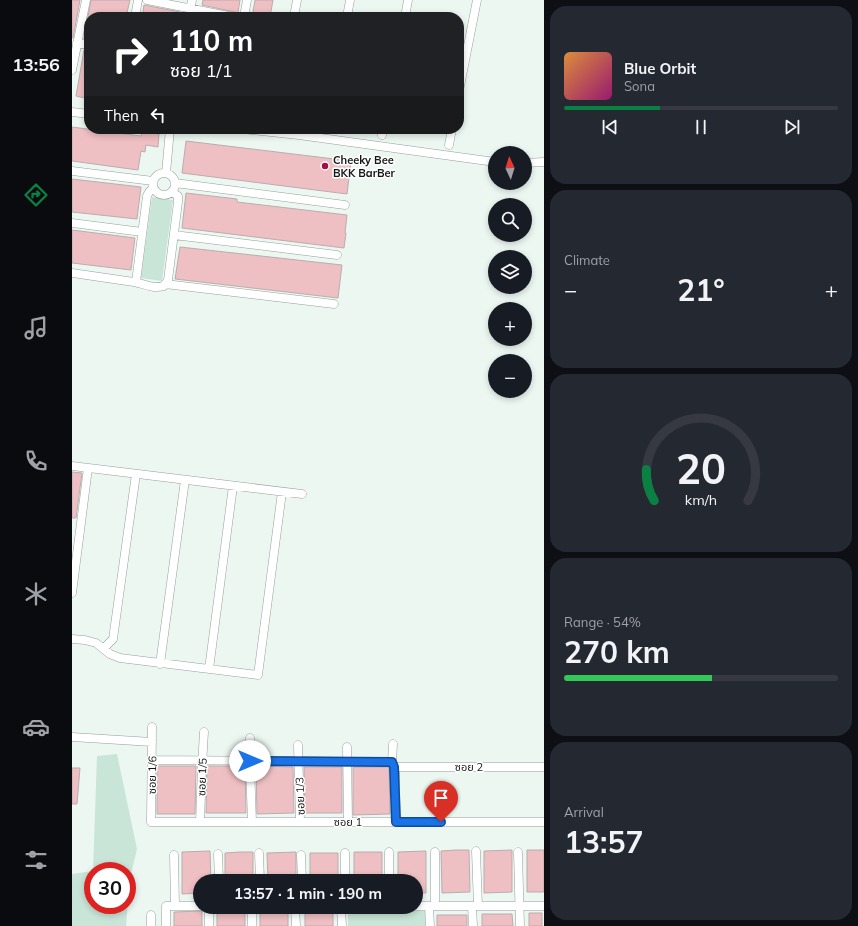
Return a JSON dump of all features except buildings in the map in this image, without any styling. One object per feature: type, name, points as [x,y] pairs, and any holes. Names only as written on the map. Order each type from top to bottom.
[{"type":"street","points":[[72,70],[86,0]]},
{"type":"street","points":[[136,12],[138,0]]},
{"type":"street","points":[[147,0],[187,12]]},
{"type":"street","points":[[190,12],[192,0]]},
{"type":"street","points":[[245,12],[247,0]]},
{"type":"street","points":[[295,12],[298,0]]},
{"type":"street","points":[[348,12],[350,0]]},
{"type":"street","points":[[406,12],[408,0]]},
{"type":"street","points":[[464,66],[477,0]]},
{"type":"street","points":[[77,43],[84,44]]},
{"type":"street","points":[[72,112],[84,113]]},
{"type":"street","points":[[166,173],[170,134]]},
{"type":"street","points":[[289,134],[488,161]]},
{"type":"street","points":[[448,145],[451,134]]},
{"type":"street","points":[[532,163],[544,162]]},
{"type":"street","points":[[72,171],[153,185]]},
{"type":"street","points":[[136,282],[147,196],[157,175],[160,173],[166,173],[174,178],[174,189],[169,194],[162,195],[155,191],[153,185]]},
{"type":"street","points":[[175,183],[345,205]]},
{"type":"street","points":[[166,284],[168,280],[178,202],[178,196],[172,192]]},
{"type":"street","points":[[72,223],[142,232]]},
{"type":"street","points":[[174,235],[338,255]]},
{"type":"street","points":[[72,273],[136,282],[148,286],[158,287],[166,284],[334,304]]},
{"type":"street","points":[[72,466],[302,494]]},
{"type":"street","points":[[72,589],[76,528],[88,468]]},
{"type":"street","points":[[104,648],[113,639],[136,474]]},
{"type":"street","points":[[160,664],[185,480]]},
{"type":"street","points":[[209,669],[233,486]]},
{"type":"street","points":[[72,639],[96,643],[110,654],[120,658],[258,675],[282,492]]},
{"type":"street","name":"ซอย 1/6","points":[[151,822],[152,727]]},
{"type":"street","name":"ซอย 1/5","points":[[200,822],[204,732]]},
{"type":"street","points":[[72,737],[152,742]]},
{"type":"street","points":[[250,738],[252,822]]},
{"type":"street","points":[[393,744],[396,822]]},
{"type":"street","name":"ซอย 1/3","points":[[298,745],[300,822]]},
{"type":"street","points":[[347,747],[348,822]]},
{"type":"street","name":"ซอย 2","points":[[152,760],[299,761],[393,765],[544,767]]},
{"type":"street","name":"ซอย 1","points":[[151,822],[544,822]]},
{"type":"street","points":[[473,926],[476,851]]},
{"type":"street","points":[[389,852],[389,874]]},
{"type":"street","points":[[430,926],[435,852]]},
{"type":"street","points":[[518,852],[520,926]]},
{"type":"street","points":[[345,853],[345,874]]},
{"type":"street","points":[[218,854],[219,874]]},
{"type":"street","points":[[259,854],[260,874]]},
{"type":"street","points":[[174,855],[175,906]]},
{"type":"street","points":[[301,855],[302,874]]},
{"type":"street","points":[[166,926],[166,906],[193,906]]},
{"type":"street","points":[[423,906],[544,906]]},
{"type":"street","points":[[209,914],[209,926]]},
{"type":"street","points":[[252,914],[252,926]]},
{"type":"street","points":[[295,914],[296,926]]},
{"type":"street","points":[[341,914],[342,926]]},
{"type":"street","points":[[151,915],[151,926]]},
{"type":"green space","points":[[152,197],[173,200],[162,281],[141,278]]},
{"type":"green space","points":[[117,754],[137,849],[134,862],[93,862],[97,756]]},
{"type":"green space","points":[[84,872],[84,914],[127,914],[126,926],[72,926],[72,874]]},
{"type":"green space","points":[[423,911],[425,911],[425,926],[348,926],[348,914],[423,914]]},
{"type":"place","name":"Cheeky Bee BKK BarBer","points":[[325,166]]},
{"type":"route","points":[[250,761],[392,762],[394,767],[396,822],[441,822]]}]
